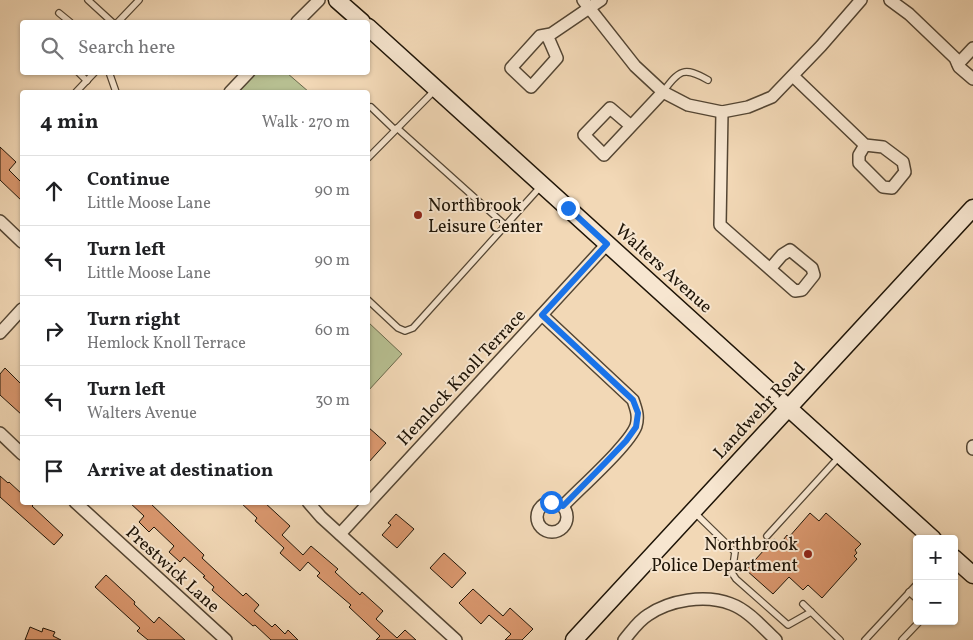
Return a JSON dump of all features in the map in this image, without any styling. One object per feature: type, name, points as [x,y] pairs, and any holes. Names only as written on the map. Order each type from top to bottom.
[{"type":"main road","points":[[337,0],[360,20]]},
{"type":"main road","name":"Walters Avenue","points":[[370,30],[929,535]]},
{"type":"main road","name":"Landwehr Road","points":[[574,640],[973,208]]},
{"type":"main road","points":[[958,562],[973,575]]},
{"type":"street","points":[[300,20],[320,0]]},
{"type":"street","points":[[547,35],[557,58],[531,87],[511,68],[540,36],[551,34],[586,4],[601,0]]},
{"type":"street","points":[[586,4],[635,66],[663,92],[688,105],[722,112],[748,107],[772,97],[861,0]]},
{"type":"street","points":[[890,0],[909,14],[955,58],[958,64],[973,79]]},
{"type":"street","points":[[958,64],[973,48]]},
{"type":"street","points":[[232,90],[246,75]]},
{"type":"street","points":[[793,76],[865,145]]},
{"type":"street","points":[[631,126],[663,92]]},
{"type":"street","points":[[722,112],[720,225],[770,269]]},
{"type":"street","points":[[0,222],[20,240]]},
{"type":"street","name":"Hemlock Knoll Terrace","points":[[370,501],[607,244]]},
{"type":"street","points":[[0,333],[20,311]]},
{"type":"street","points":[[542,315],[633,400],[638,413],[636,427],[626,441],[563,506]]},
{"type":"street","points":[[0,432],[20,452]]},
{"type":"street","name":"Prestwick Lane","points":[[78,505],[226,640]]},
{"type":"street","points":[[311,505],[456,640]]},
{"type":"street","name":"Hemlock Knoll Terrace","points":[[340,534],[367,505]]},
{"type":"street","points":[[624,640],[648,615],[676,602],[710,600],[731,604],[743,611],[776,640]]},
{"type":"lane","points":[[88,0],[110,20]]},
{"type":"lane","points":[[120,20],[137,1]]},
{"type":"lane","points":[[60,13],[68,20]]},
{"type":"lane","points":[[663,92],[680,73],[694,72],[708,80]]},
{"type":"lane","points":[[81,75],[87,81]]},
{"type":"lane","points":[[78,90],[92,75]]},
{"type":"lane","points":[[110,75],[115,90]]},
{"type":"lane","points":[[370,156],[436,89]]},
{"type":"lane","points":[[371,107],[505,226]]},
{"type":"lane","points":[[370,302],[398,328],[405,332],[413,328],[542,185]]},
{"type":"lane","points":[[767,536],[840,455]]},
{"type":"lane","points":[[693,511],[735,552],[732,573],[736,579],[788,624],[811,612]]},
{"type":"lane","points":[[865,640],[913,588]]},
{"type":"lane","points":[[909,592],[913,596]]},
{"type":"lane","points":[[803,604],[840,640]]},
{"type":"lane","points":[[902,640],[916,625]]},
{"type":"green space","points":[[253,75],[289,75],[307,90],[239,90]]},
{"type":"green space","points":[[370,324],[402,354],[370,389]]},
{"type":"building","points":[[0,147],[16,162],[9,170],[20,181],[20,199],[0,180]]},
{"type":"building","points":[[5,368],[20,383],[20,413],[0,395],[0,374]]},
{"type":"building","points":[[370,429],[386,443],[370,461]]},
{"type":"building","points":[[0,476],[20,492],[20,505],[33,505],[63,535],[54,545],[0,497]]},
{"type":"building","points":[[132,505],[152,505],[204,555],[202,558],[243,596],[246,593],[259,605],[254,611],[272,627],[275,624],[285,634],[288,630],[298,640],[271,640],[255,625],[253,626],[212,590],[214,587],[203,577],[205,576],[184,557],[180,562],[169,552],[174,546],[154,527],[149,532],[139,522],[144,516]]},
{"type":"building","points":[[243,505],[267,505],[290,526],[282,535],[303,555],[311,546],[338,569],[335,572],[360,595],[362,592],[383,611],[376,619],[397,638],[405,630],[416,640],[376,640],[380,636],[349,607],[351,605],[317,576],[320,573],[308,562],[300,571],[280,553],[284,548],[255,521],[257,518]]},
{"type":"building","name":"Northbrook Police Department","points":[[810,513],[819,521],[826,513],[861,544],[855,550],[857,553],[854,556],[857,559],[822,598],[808,585],[803,590],[789,577],[773,594],[746,570],[774,539],[780,544],[787,535],[789,537]]},
{"type":"building","points":[[396,514],[414,529],[397,548],[382,535],[391,525],[388,523]]},
{"type":"building","points":[[444,553],[466,573],[452,588],[430,568]]},
{"type":"building","points":[[106,575],[154,623],[159,617],[185,640],[148,640],[137,631],[140,628],[95,587]]},
{"type":"building","points":[[473,589],[503,616],[510,608],[533,629],[522,640],[505,640],[511,634],[489,615],[481,624],[459,603]]},
{"type":"building","points":[[30,627],[42,632],[43,628],[55,632],[53,636],[61,640],[25,640]]},
{"type":"place","name":"Northbrook Leisure Center","points":[[418,215]]},
{"type":"place","name":"Northbrook Police Department","points":[[808,554]]},
{"type":"route","points":[[551,502],[563,506],[626,441],[636,427],[638,413],[633,400],[542,315],[607,244],[568,208]]}]
